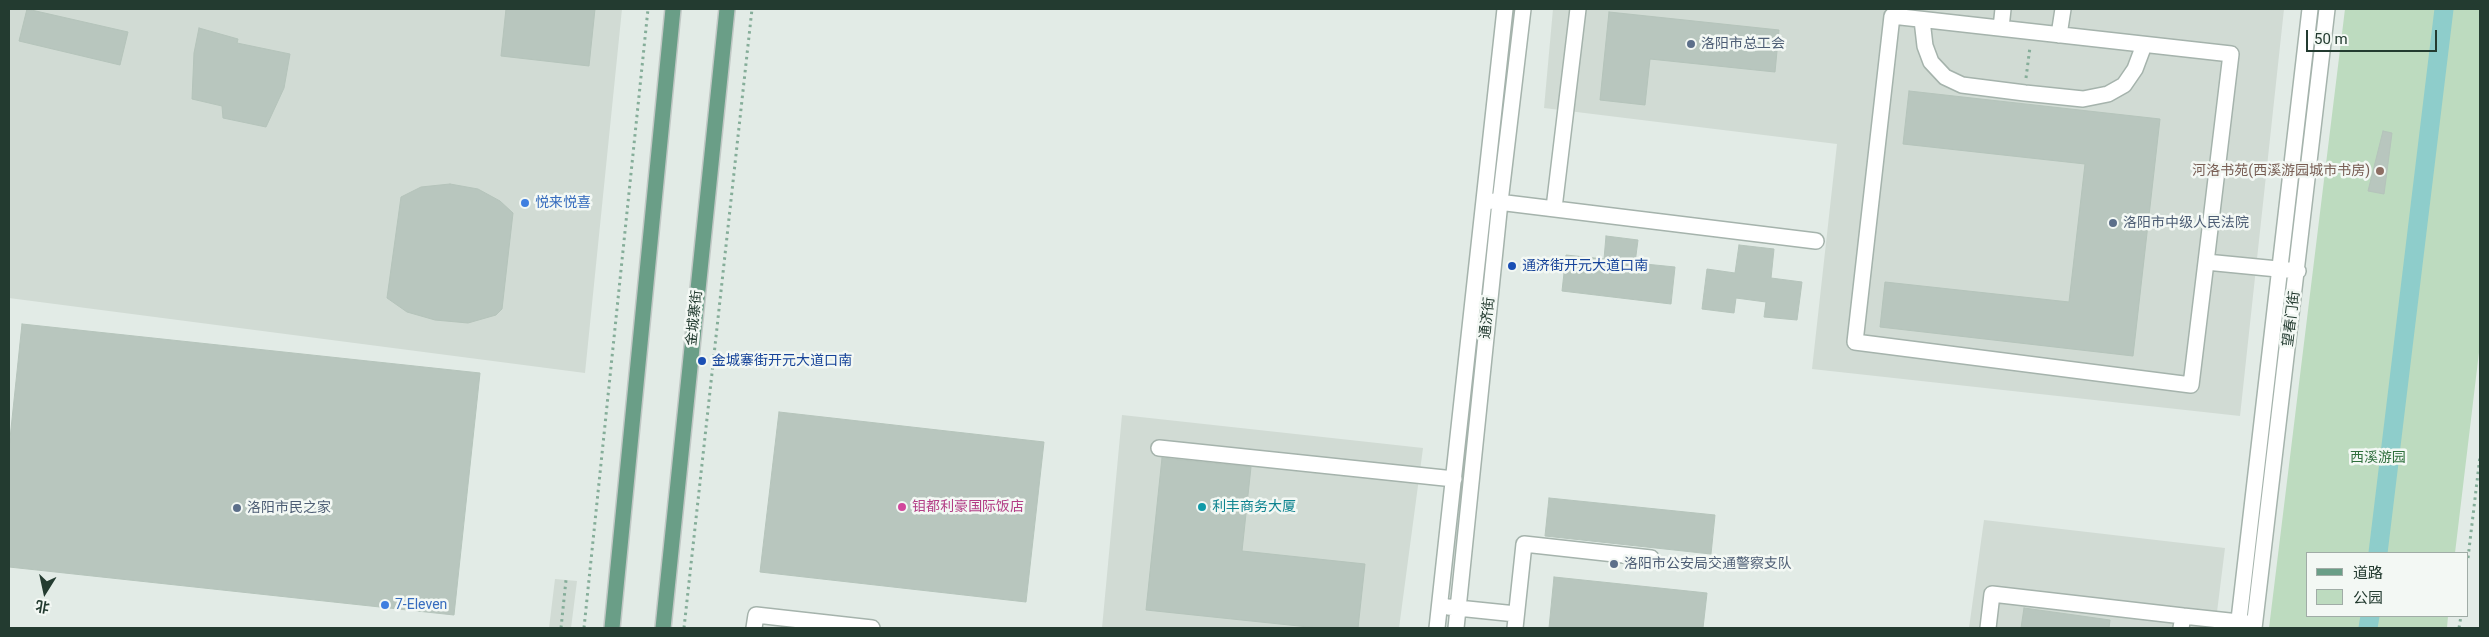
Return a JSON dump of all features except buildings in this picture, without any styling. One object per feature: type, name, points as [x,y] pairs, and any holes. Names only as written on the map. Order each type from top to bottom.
[{"type":"main road","points":[[612,628],[673,9]]},
{"type":"main road","name":"金城寨街","points":[[662,628],[727,9]]},
{"type":"street","name":"通济街","points":[[1437,628],[1504,9]]},
{"type":"street","name":"通济街","points":[[1456,628],[1500,202],[1523,9]]},
{"type":"street","points":[[1554,208],[1578,9]]},
{"type":"street","points":[[2001,28],[2003,9]]},
{"type":"street","points":[[2059,35],[2063,9]]},
{"type":"street","name":"望春门街","points":[[2238,625],[2310,9]]},
{"type":"street","name":"望春门街","points":[[2254,626],[2298,271],[2327,9]]},
{"type":"street","points":[[1892,16],[2001,28],[2231,54],[2191,385],[1855,342],[1892,16]]},
{"type":"street","points":[[1922,20],[1925,46],[1931,62],[1945,77],[1962,85],[2024,93],[2083,99],[2108,94],[2124,84],[2135,69],[2144,45]]},
{"type":"street","points":[[1484,200],[1816,241]]},
{"type":"street","points":[[2206,262],[2298,271]]},
{"type":"street","points":[[1159,448],[1454,479]]},
{"type":"street","points":[[1440,606],[1458,608],[1516,621],[1524,544],[1652,558]]},
{"type":"street","points":[[1988,628],[1992,594],[2182,622],[2254,626]]},
{"type":"street","points":[[754,628],[756,615],[872,628]]},
{"type":"path","points":[[584,628],[648,9]]},
{"type":"path","points":[[684,628],[752,9]]},
{"type":"path","points":[[2024,93],[2029,57]]},
{"type":"path","points":[[2469,552],[2480,456]]},
{"type":"path","points":[[560,628],[566,580]]},
{"type":"shaded area","points":[[9,9],[622,9],[585,373],[9,298]]},
{"type":"shaded area","points":[[1553,9],[2284,9],[2240,416],[1812,369],[1837,144],[1544,108]]},
{"type":"shaded area","points":[[1122,415],[1423,448],[1399,628],[1102,628]]},
{"type":"shaded area","points":[[1984,520],[2225,548],[2215,628],[1969,628]]},
{"type":"shaded area","points":[[555,579],[577,581],[571,628],[549,628]]},
{"type":"green space","name":"西溪游园","points":[[2345,9],[2480,9],[2480,344],[2455,552],[2306,552],[2306,617],[2448,617],[2447,628],[2269,628]]},
{"type":"waterway","points":[[2378,552],[2444,9]]},
{"type":"waterway","points":[[2368,628],[2370,617]]},
{"type":"place","name":"洛阳市总工会","points":[[1691,44]]},
{"type":"place","name":"河洛书苑(西溪游园城市书房)","points":[[2380,171]]},
{"type":"place","name":"悦来悦喜","points":[[525,203]]},
{"type":"place","name":"洛阳市中级人民法院","points":[[2113,223]]},
{"type":"place","name":"通济街开元大道口南","points":[[1512,266]]},
{"type":"place","name":"金城寨街开元大道口南","points":[[702,361]]},
{"type":"place","name":"钼都利豪国际饭店","points":[[902,507]]},
{"type":"place","name":"利丰商务大厦","points":[[1202,507]]},
{"type":"place","name":"洛阳市民之家","points":[[237,508]]},
{"type":"place","name":"洛阳市公安局交通警察支队","points":[[1614,564]]},
{"type":"place","name":"7-Eleven","points":[[385,605]]}]
